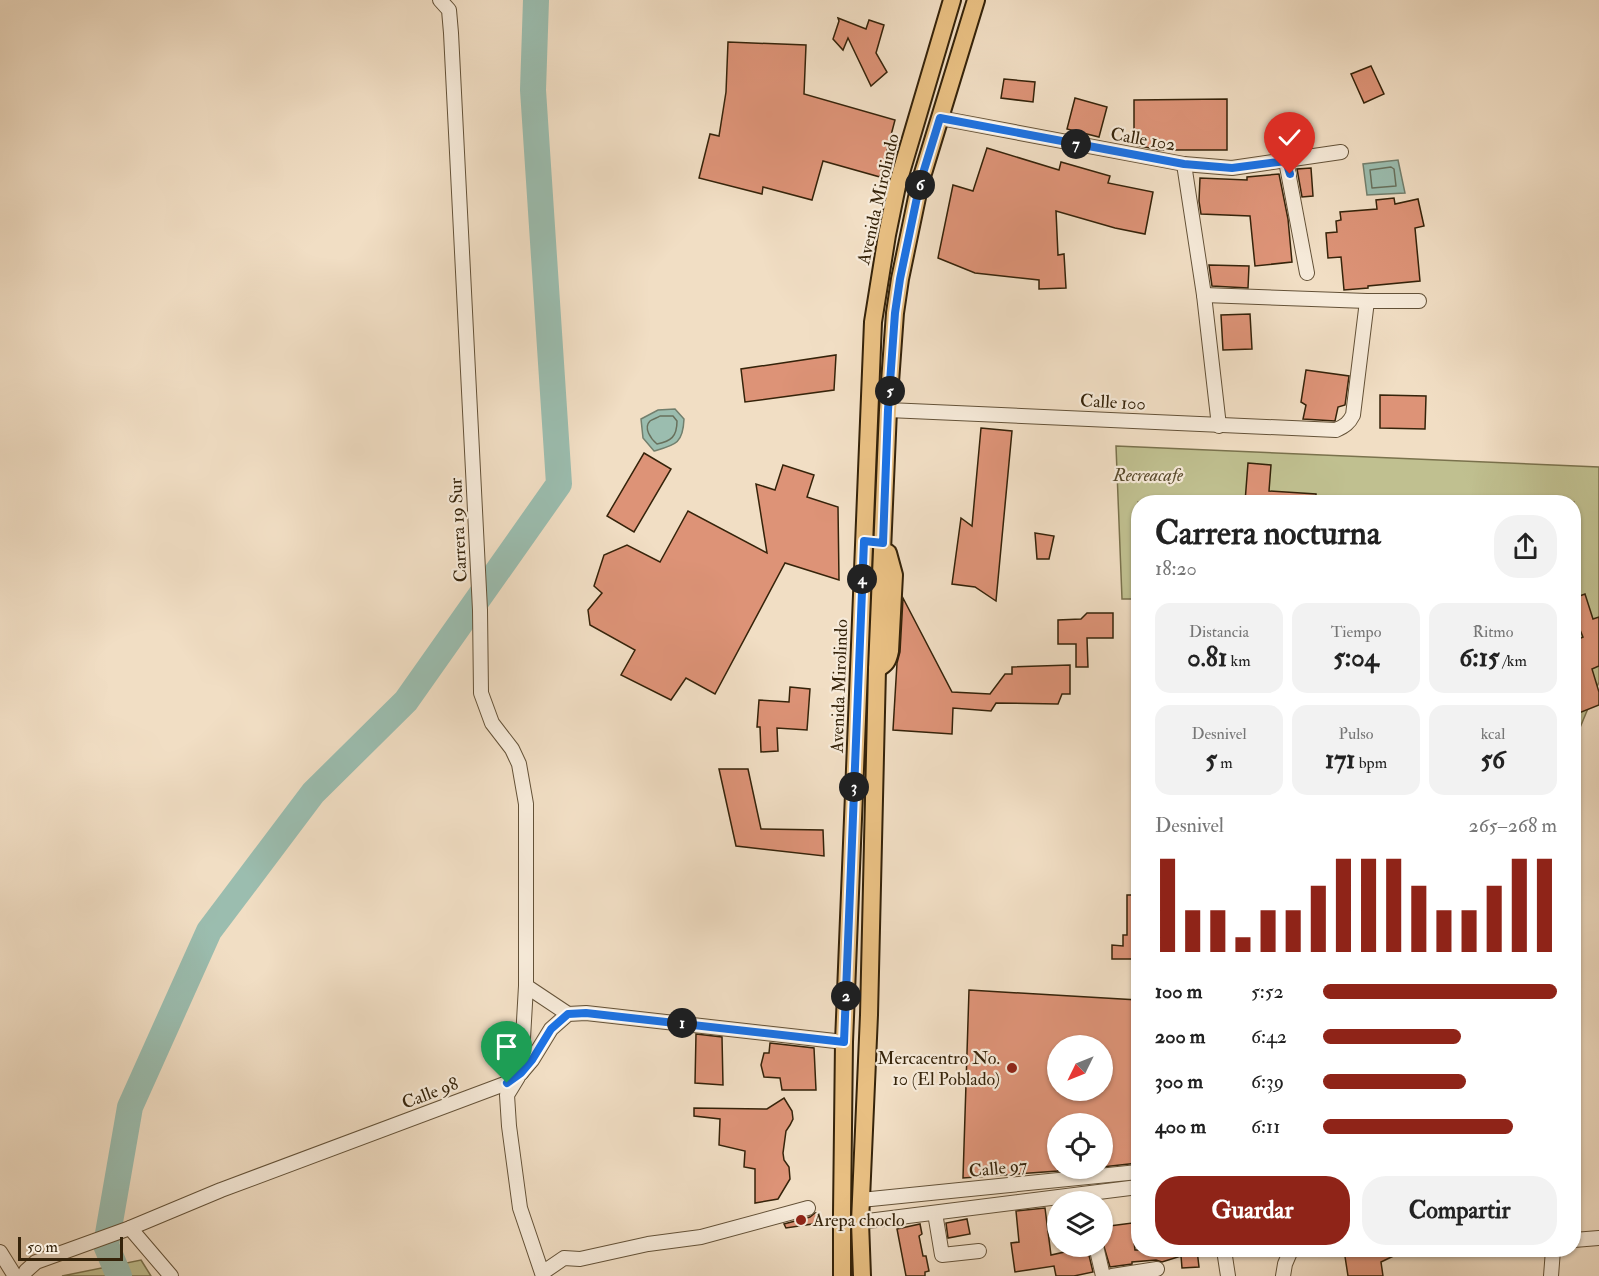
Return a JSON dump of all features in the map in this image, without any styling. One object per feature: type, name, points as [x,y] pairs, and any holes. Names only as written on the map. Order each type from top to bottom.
[{"type":"main road","name":"Avenida Mirolindo","points":[[842,1276],[844,1042],[873,322],[897,186],[952,0]]},
{"type":"main road","name":"Avenida Mirolindo","points":[[862,1276],[861,1200],[870,973],[877,669],[888,660],[890,651],[894,575],[891,558],[883,543],[888,410],[895,313],[920,183],[976,0]]},
{"type":"main road","points":[[864,541],[883,543]]},
{"type":"street","name":"Carrera 19 Sur","points":[[445,5],[478,570],[481,693],[492,723],[512,748],[519,764],[526,804],[526,986],[520,1074]]},
{"type":"street","name":"Calle 102","points":[[940,118],[1184,164],[1232,168],[1341,152]]},
{"type":"street","points":[[1286,161],[1307,273]]},
{"type":"street","points":[[1184,164],[1204,295],[1219,426]]},
{"type":"street","points":[[1204,295],[1419,301]]},
{"type":"street","name":"Calle 100","points":[[888,410],[1336,430],[1350,422],[1353,415],[1366,301]]},
{"type":"street","points":[[526,986],[568,1014],[586,1013],[844,1042]]},
{"type":"street","name":"Calle 98","points":[[24,1276],[36,1262],[124,1230],[220,1190],[507,1083],[520,1074],[532,1060],[551,1029],[568,1014]]},
{"type":"street","points":[[520,1074],[507,1095],[509,1126],[520,1208],[542,1273],[564,1258],[580,1259],[648,1244],[701,1237],[808,1208]]},
{"type":"street","name":"Calle 97","points":[[861,1200],[1131,1173]]},
{"type":"street","points":[[1113,1191],[1131,1188]]},
{"type":"street","points":[[861,1222],[1047,1201]]},
{"type":"street","points":[[935,1213],[942,1255],[979,1251]]},
{"type":"street","points":[[124,1230],[171,1276]]},
{"type":"street","points":[[1581,1239],[1599,1238]]},
{"type":"street","points":[[0,1252],[15,1276]]},
{"type":"street","points":[[1098,1257],[1102,1276]]},
{"type":"street","points":[[1225,1257],[1228,1276]]},
{"type":"street","points":[[1283,1276],[1288,1257]]},
{"type":"street","points":[[1551,1276],[1552,1257]]},
{"type":"street","points":[[1112,1276],[1157,1269]]},
{"type":"green space","name":"Recreacafe","points":[[1116,446],[1599,467],[1599,682],[1581,725],[1581,495],[1131,495],[1131,599],[1122,599]]},
{"type":"green space","points":[[141,1260],[151,1276],[62,1276]]},
{"type":"water","points":[[1398,160],[1405,193],[1367,195],[1363,164]]},
{"type":"water","points":[[675,409],[684,419],[680,439],[672,445],[654,451],[643,438],[641,419],[658,410]]},
{"type":"building","points":[[838,18],[866,29],[869,20],[884,25],[876,53],[887,72],[871,86],[848,38],[843,50],[833,39]]},
{"type":"building","points":[[728,42],[806,45],[804,94],[895,120],[880,177],[823,161],[812,200],[763,187],[762,194],[699,178],[710,134],[719,136],[726,92]]},
{"type":"building","points":[[1371,66],[1384,94],[1364,103],[1351,74]]},
{"type":"building","points":[[1004,79],[1035,82],[1033,102],[1001,98]]},
{"type":"building","points":[[1075,98],[1107,107],[1099,137],[1067,129]]},
{"type":"building","points":[[1227,99],[1227,150],[1160,150],[1134,145],[1134,100]]},
{"type":"building","points":[[987,148],[1059,170],[1061,162],[1110,176],[1108,183],[1153,192],[1145,234],[1056,211],[1058,255],[1064,254],[1066,288],[1039,289],[1039,280],[975,273],[938,258],[953,185],[973,191]]},
{"type":"building","points":[[1311,168],[1313,196],[1302,197],[1297,169]]},
{"type":"building","points":[[1279,174],[1288,219],[1292,262],[1255,266],[1250,216],[1201,214],[1200,178],[1247,180],[1247,177]]},
{"type":"building","points":[[1394,198],[1395,204],[1418,199],[1424,226],[1415,228],[1420,281],[1344,290],[1341,257],[1328,258],[1326,233],[1337,232],[1336,221],[1341,220],[1340,212],[1377,209],[1376,200]]},
{"type":"building","points":[[1209,265],[1249,266],[1248,288],[1212,286]]},
{"type":"building","points":[[1250,314],[1252,349],[1223,350],[1221,315]]},
{"type":"building","points":[[836,355],[834,390],[745,402],[741,369]]},
{"type":"building","points":[[1306,370],[1349,376],[1345,405],[1338,407],[1335,421],[1303,419],[1306,405],[1301,402]]},
{"type":"building","points":[[1380,395],[1426,396],[1425,429],[1380,428]]},
{"type":"building","points":[[981,428],[1012,431],[996,601],[975,587],[952,584],[961,518],[972,526]]},
{"type":"building","points":[[644,453],[671,469],[634,532],[607,516]]},
{"type":"building","points":[[1248,463],[1271,465],[1269,491],[1316,494],[1316,495],[1246,495]]},
{"type":"building","points":[[783,465],[814,475],[807,497],[838,507],[839,580],[785,563],[715,694],[686,678],[671,700],[621,675],[635,650],[590,625],[588,610],[602,593],[594,586],[604,555],[627,545],[660,562],[688,511],[767,553],[756,484],[775,490]]},
{"type":"building","points":[[1035,533],[1054,536],[1049,559],[1037,559]]},
{"type":"building","points":[[1585,594],[1593,619],[1599,617],[1599,666],[1592,669],[1599,692],[1599,705],[1581,712],[1581,638],[1583,637],[1581,595]]},
{"type":"building","points":[[903,598],[952,692],[990,694],[1005,674],[1012,674],[1012,667],[1070,665],[1070,694],[1062,694],[1058,704],[996,703],[991,711],[953,708],[952,734],[893,730]]},
{"type":"building","points":[[1087,613],[1113,613],[1113,638],[1087,638],[1088,667],[1076,667],[1076,644],[1058,644],[1058,620],[1081,619]]},
{"type":"building","points":[[790,687],[810,689],[807,730],[777,728],[778,751],[761,752],[760,727],[757,727],[759,700],[789,702]]},
{"type":"building","points":[[719,769],[748,769],[761,829],[823,830],[824,856],[736,846]]},
{"type":"building","points":[[1127,895],[1131,895],[1131,959],[1112,959],[1112,945],[1123,946],[1123,935],[1127,935]]},
{"type":"building","name":"Mercacentro No. 10 (El Poblado)","points":[[969,990],[1131,1000],[1131,1164],[1113,1166],[1113,1113],[1047,1113],[1047,1172],[963,1178]]},
{"type":"building","points":[[696,1034],[722,1037],[723,1085],[695,1083]]},
{"type":"building","points":[[770,1043],[814,1048],[816,1090],[782,1090],[780,1078],[764,1077],[761,1065],[764,1053],[769,1053]]},
{"type":"building","points":[[784,1098],[792,1111],[793,1119],[786,1131],[783,1153],[784,1160],[789,1167],[790,1179],[778,1199],[755,1203],[755,1169],[744,1167],[745,1151],[719,1145],[720,1119],[694,1116],[694,1108],[767,1109]]},
{"type":"building","points":[[1045,1208],[1047,1257],[1089,1257],[1093,1272],[1074,1276],[1056,1276],[1054,1266],[1015,1272],[1011,1243],[1019,1242],[1016,1211]]},
{"type":"building","points":[[815,1213],[820,1213],[819,1223],[786,1228],[784,1224],[810,1217]]},
{"type":"building","points":[[967,1219],[970,1234],[948,1238],[946,1223]]},
{"type":"building","points":[[1131,1223],[1131,1257],[1178,1257],[1162,1262],[1156,1260],[1132,1262],[1132,1264],[1110,1267],[1107,1257],[1113,1257],[1113,1226]]},
{"type":"building","points":[[920,1224],[922,1234],[919,1236],[929,1271],[925,1272],[925,1276],[906,1276],[897,1229]]},
{"type":"building","points":[[1181,1257],[1198,1257],[1199,1267],[1182,1268]]},
{"type":"building","points":[[1345,1257],[1391,1257],[1381,1262],[1383,1276],[1348,1276]]},
{"type":"waterway","points":[[119,1276],[106,1245],[130,1107],[209,931],[313,793],[406,701],[559,484],[533,90],[536,0]]},
{"type":"place","name":"Mercacentro No. 10 (El Poblado)","points":[[1012,1068]]},
{"type":"place","name":"Arepa choclo","points":[[801,1220]]},
{"type":"route","points":[[507,1083],[521,1073],[551,1029],[568,1014],[586,1013],[844,1042],[864,541],[883,543],[888,410],[895,313],[906,246],[920,183],[940,118],[1184,164],[1232,168],[1286,161],[1290,174]]}]
